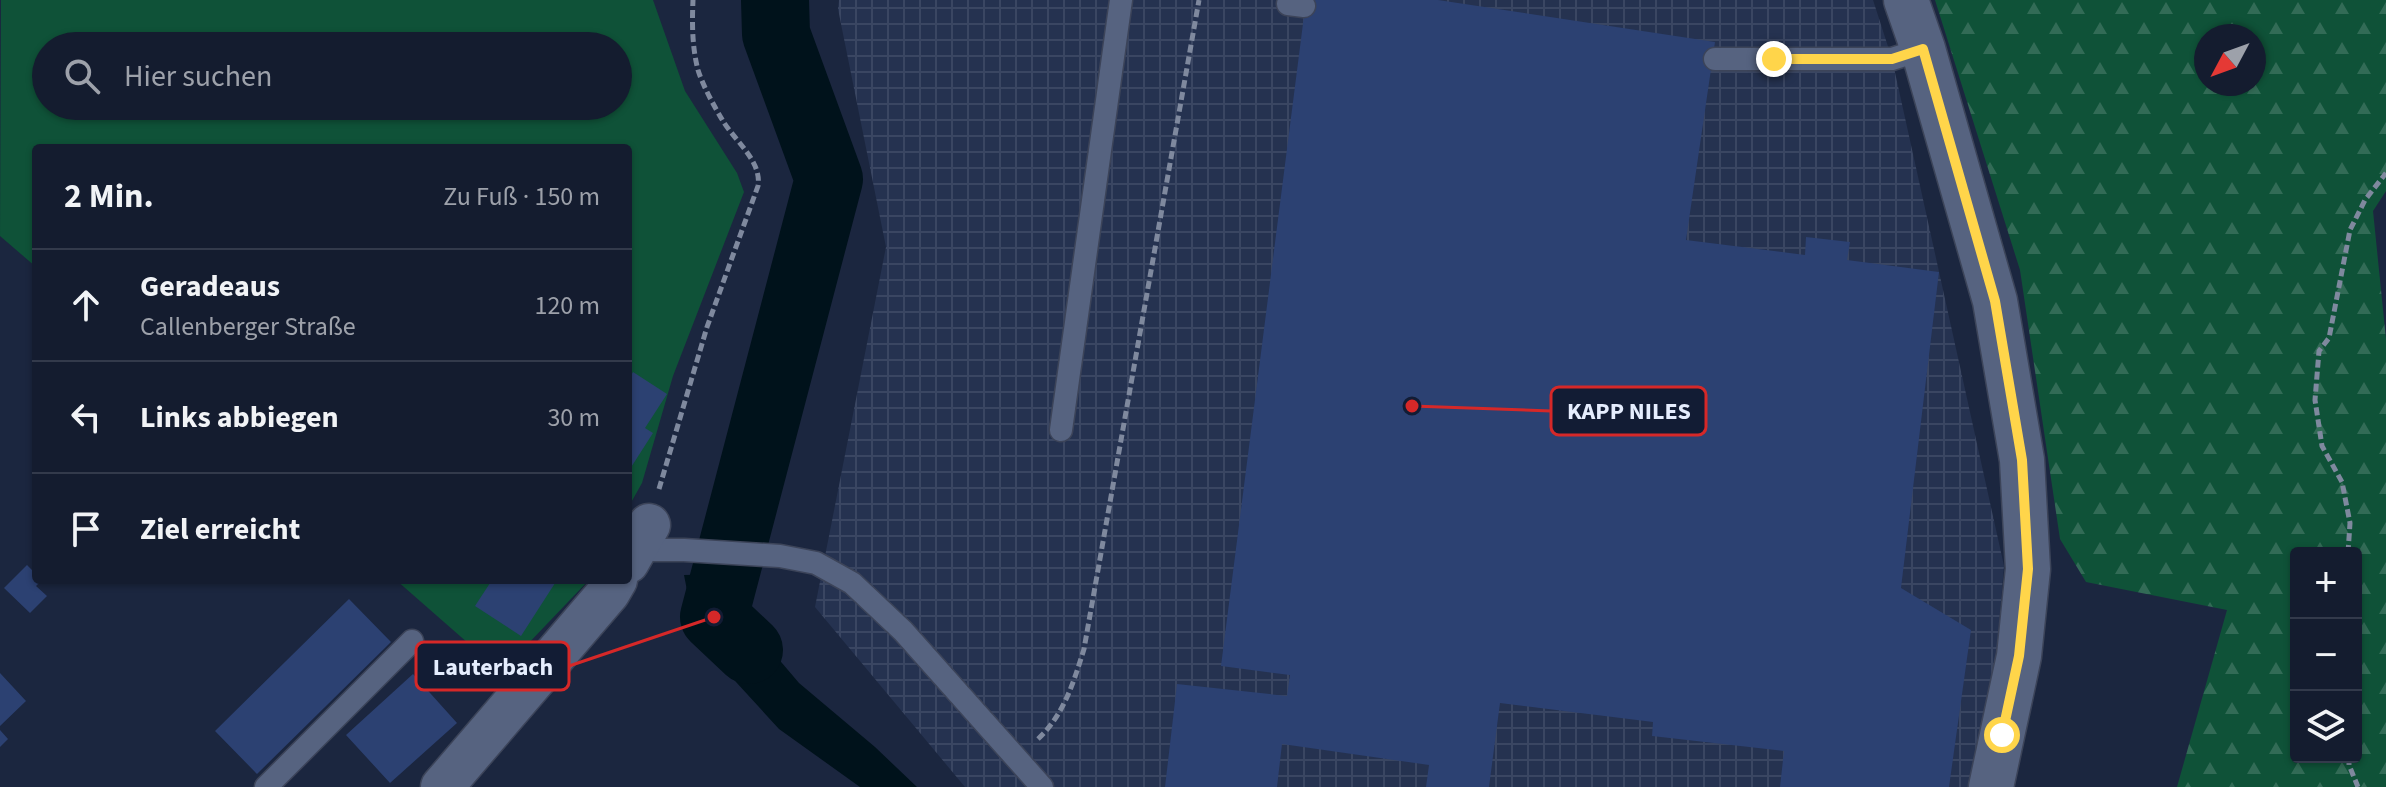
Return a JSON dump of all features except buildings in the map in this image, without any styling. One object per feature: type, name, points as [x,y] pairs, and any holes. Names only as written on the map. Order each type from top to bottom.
[{"type":"street","points":[[1906,0],[1923,49],[1995,301],[2022,460],[2028,569],[2019,656],[1991,787]]},
{"type":"street","points":[[442,787],[614,584]]},
{"type":"lane","points":[[1061,430],[1121,0]]},
{"type":"lane","points":[[1715,59],[1892,59],[1923,49]]},
{"type":"lane","points":[[632,554],[684,550],[780,556],[816,563],[852,583],[903,631],[1042,787]]},
{"type":"lane","points":[[266,787],[412,641]]},
{"type":"path","points":[[632,554],[760,175],[723,122],[698,71],[692,30],[693,0]]},
{"type":"path","points":[[1016,758],[1051,727],[1071,690],[1084,649],[1199,0]]},
{"type":"path","points":[[2348,547],[2350,523],[2342,482],[2322,446],[2315,400],[2319,351],[2329,338],[2350,230],[2365,200],[2386,173]]},
{"type":"path","points":[[2349,763],[2358,787]]},
{"type":"shaded area","points":[[748,0],[794,0],[803,68],[812,95],[780,97],[754,37]]},
{"type":"shaded area","points":[[839,0],[1873,0],[1892,59],[2004,566],[1997,646],[1976,787],[965,787],[815,607],[886,247],[838,9]]},
{"type":"shaded area","points":[[732,574],[759,636],[799,683],[917,787],[860,787],[779,729],[725,670],[695,631],[684,575]]},
{"type":"green space","points":[[1,0],[653,0],[685,91],[737,173],[744,192],[673,376],[642,483],[632,501],[632,144],[32,144],[32,264],[0,236]]},
{"type":"green space","points":[[1935,0],[2386,0],[2386,191],[2373,211],[2386,339],[2386,787],[2177,787],[2227,610],[2086,582],[2060,539],[2020,270]]},
{"type":"green space","points":[[401,584],[585,584],[501,672]]},
{"type":"waterway","points":[[749,650],[714,617],[829,179],[776,34],[775,0]]},
{"type":"place","name":"KAPP NILES","points":[[1412,406]]},
{"type":"place","name":"Lauterbach","points":[[714,617]]},
{"type":"route","points":[[1774,59],[1892,59],[1923,49],[1995,301],[2022,460],[2028,569],[2019,656],[2002,735]]}]
